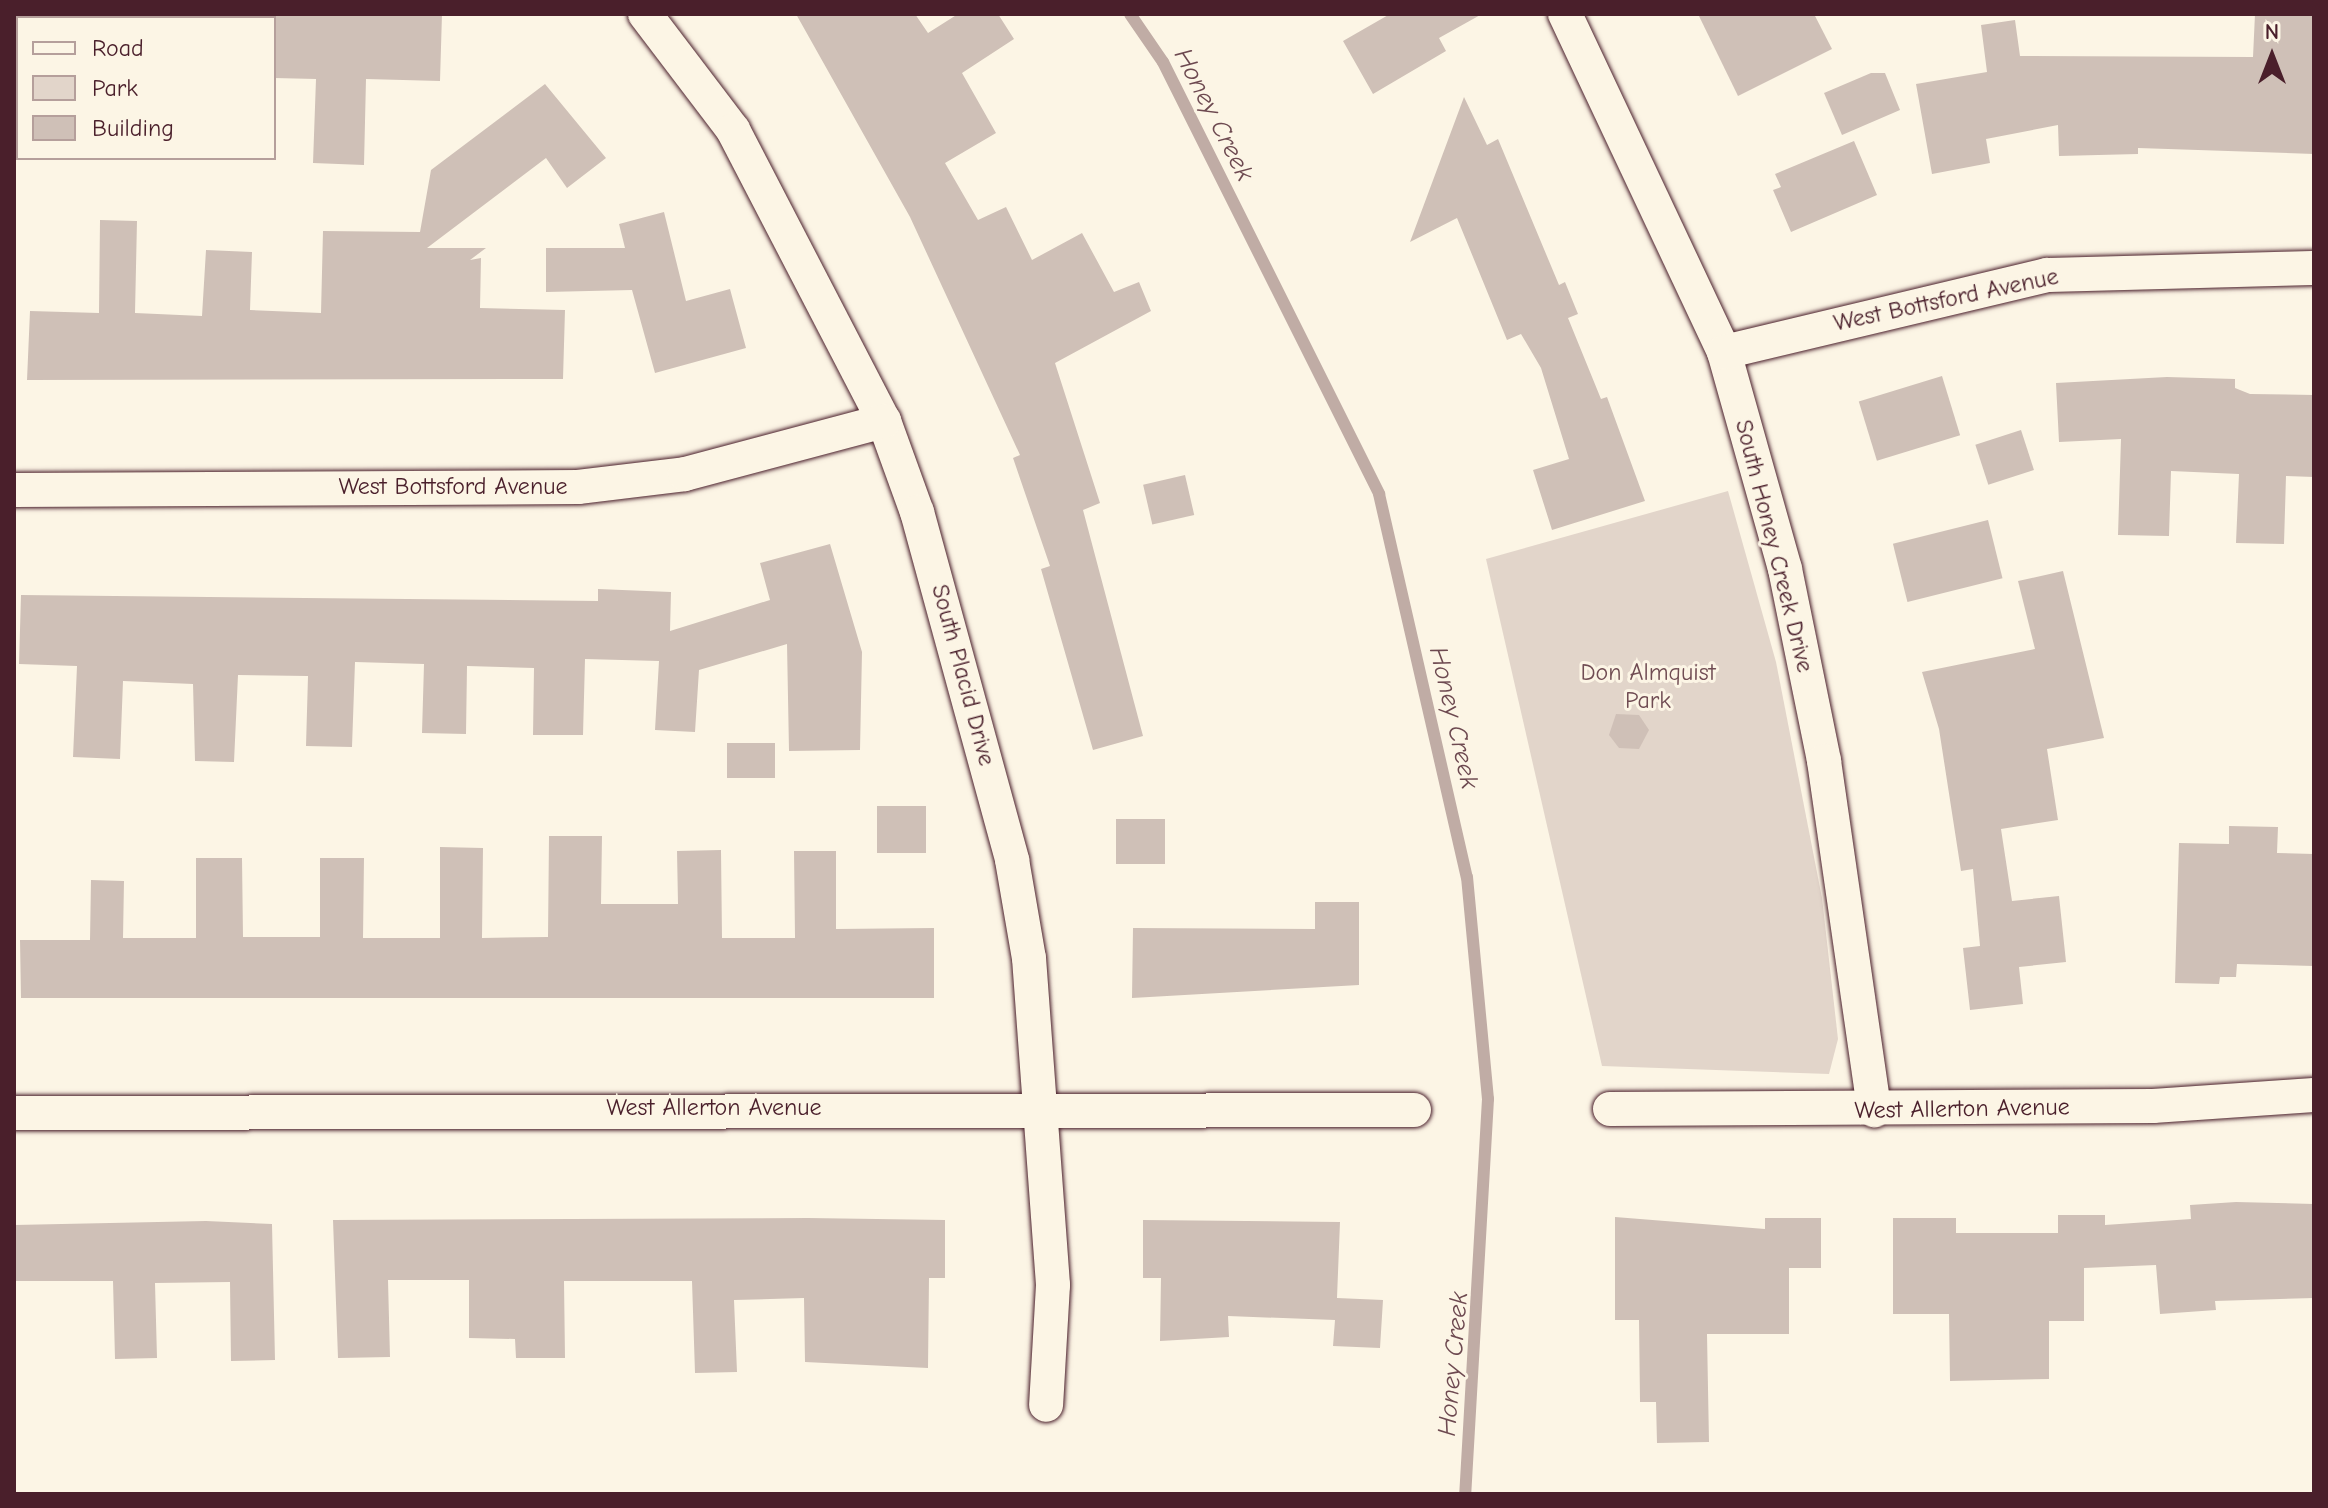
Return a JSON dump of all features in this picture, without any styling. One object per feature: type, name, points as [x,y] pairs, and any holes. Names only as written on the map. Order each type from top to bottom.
[{"type":"street","name":"South Placid Drive","points":[[645,14],[733,130],[884,421],[917,512],[1012,860],[1045,1106],[1053,1285],[1046,1405]]},
{"type":"street","name":"South Honey Creek Drive","points":[[1565,14],[1724,352],[1785,569],[1824,761],[1874,1110]]},
{"type":"street","name":"West Bottsford Avenue","points":[[1724,352],[2047,275],[2314,268]]},
{"type":"street","name":"West Bottsford Avenue","points":[[14,490],[578,487],[685,474],[884,421]]},
{"type":"street","name":"West Allerton Avenue","points":[[1610,1109],[1874,1110],[2153,1106],[2314,1095]]},
{"type":"street","name":"West Allerton Avenue","points":[[14,1113],[1045,1106],[1414,1110]]},
{"type":"green space","name":"Don Almquist Park","points":[[1728,491],[1776,662],[1822,898],[1838,1039],[1829,1074],[1602,1066],[1486,559]]},
{"type":"building","points":[[442,14],[440,81],[366,79],[364,165],[313,163],[316,79],[276,78],[275,16]]},
{"type":"building","points":[[796,14],[915,14],[928,33],[958,14],[998,14],[1014,39],[962,73],[996,133],[945,163],[978,220],[1006,207],[1032,260],[1082,233],[1114,292],[1139,282],[1151,311],[1055,363],[1100,503],[1083,510],[1143,736],[1093,750],[1041,569],[1050,566],[1013,458],[1020,455],[910,217]]},
{"type":"building","points":[[1390,14],[1482,14],[1439,38],[1446,51],[1373,94],[1343,41]]},
{"type":"building","points":[[1698,14],[1814,14],[1832,49],[1738,96]]},
{"type":"building","points":[[2255,14],[2314,14],[2314,154],[2138,148],[2138,154],[2059,156],[2058,125],[1986,139],[1990,163],[1932,174],[1916,84],[1987,72],[1981,25],[2015,20],[2020,56],[2253,57]]},
{"type":"building","points":[[1871,73],[1885,73],[1900,110],[1842,135],[1824,93]]},
{"type":"building","points":[[545,84],[606,158],[567,188],[546,158],[427,248],[486,248],[470,260],[481,258],[480,308],[565,310],[563,379],[27,380],[30,311],[99,313],[100,220],[137,221],[135,313],[202,316],[206,250],[252,252],[250,310],[321,313],[323,231],[420,232],[431,170]]},
{"type":"building","points":[[1464,97],[1487,145],[1498,139],[1559,285],[1565,282],[1578,314],[1568,318],[1601,399],[1607,397],[1645,501],[1552,530],[1533,470],[1569,459],[1541,368],[1521,334],[1507,340],[1457,218],[1410,242]]},
{"type":"building","points":[[1854,141],[1877,195],[1791,232],[1773,190],[1781,187],[1775,174]]},
{"type":"building","points":[[664,212],[686,301],[730,289],[746,348],[655,373],[632,290],[546,292],[546,248],[625,248],[619,224]]},
{"type":"building","points":[[1942,376],[1960,435],[1877,461],[1859,401]]},
{"type":"building","points":[[2167,377],[2235,379],[2235,388],[2250,394],[2314,395],[2314,477],[2286,476],[2284,544],[2236,543],[2239,474],[2171,471],[2169,536],[2118,535],[2121,439],[2059,442],[2056,383]]},
{"type":"building","points":[[2021,430],[2034,470],[1988,485],[1975,445]]},
{"type":"building","points":[[1185,475],[1194,515],[1152,525],[1143,485]]},
{"type":"building","points":[[1988,520],[2003,578],[1907,602],[1893,544]]},
{"type":"building","points":[[830,544],[862,652],[860,750],[789,751],[787,644],[699,670],[695,732],[655,730],[659,661],[585,659],[583,735],[533,735],[534,668],[467,666],[466,734],[422,733],[424,664],[355,662],[352,747],[306,746],[308,676],[238,675],[234,762],[195,761],[193,684],[123,681],[120,759],[73,757],[77,666],[19,664],[21,595],[598,601],[598,589],[671,592],[670,631],[770,600],[760,563]]},
{"type":"building","points":[[2063,571],[2104,738],[2047,749],[2058,820],[2001,829],[2012,901],[2059,896],[2066,962],[2019,967],[2023,1004],[1970,1010],[1963,948],[1980,946],[1973,869],[1961,871],[1939,729],[1922,672],[2035,649],[2018,581]]},
{"type":"building","points":[[1616,714],[1639,715],[1649,730],[1639,749],[1619,748],[1609,735]]},
{"type":"building","points":[[727,743],[775,743],[775,778],[727,778]]},
{"type":"building","points":[[877,806],[926,806],[926,853],[877,853]]},
{"type":"building","points":[[1116,819],[1165,819],[1165,864],[1116,864]]},
{"type":"building","points":[[2229,826],[2278,827],[2277,853],[2314,854],[2314,966],[2237,964],[2236,977],[2220,977],[2219,984],[2175,983],[2179,843],[2229,844]]},
{"type":"building","points":[[549,836],[602,836],[601,904],[678,904],[677,851],[721,850],[722,938],[795,938],[794,851],[836,851],[836,929],[934,928],[934,998],[21,998],[20,940],[90,940],[91,880],[124,881],[123,938],[196,938],[196,858],[242,858],[243,937],[320,937],[320,858],[364,858],[363,938],[440,938],[440,847],[483,848],[482,938],[548,937]]},
{"type":"building","points":[[1315,902],[1359,902],[1359,985],[1132,998],[1133,928],[1315,929]]},
{"type":"building","points":[[2236,1202],[2314,1204],[2314,1298],[2215,1301],[2216,1310],[2160,1314],[2156,1265],[2084,1268],[2084,1321],[2049,1321],[2049,1379],[1950,1381],[1949,1314],[1893,1314],[1893,1218],[1956,1218],[1956,1233],[2058,1233],[2058,1215],[2105,1215],[2105,1225],[2191,1219],[2190,1205]]},
{"type":"building","points":[[1615,1217],[1765,1229],[1765,1218],[1821,1218],[1821,1268],[1789,1268],[1789,1334],[1707,1334],[1709,1442],[1657,1443],[1656,1402],[1640,1402],[1639,1320],[1615,1320]]},
{"type":"building","points":[[333,1220],[945,1220],[945,1278],[929,1278],[928,1368],[805,1362],[804,1298],[734,1300],[737,1372],[695,1373],[692,1281],[564,1281],[565,1358],[516,1358],[515,1339],[469,1338],[469,1280],[388,1280],[390,1357],[338,1358]]},
{"type":"building","points":[[1143,1220],[1340,1222],[1337,1298],[1383,1300],[1380,1348],[1333,1346],[1335,1320],[1228,1316],[1229,1337],[1160,1341],[1161,1278],[1143,1278]]},
{"type":"building","points":[[206,1221],[272,1224],[275,1360],[231,1361],[230,1282],[155,1283],[157,1358],[115,1359],[113,1281],[14,1281],[14,1225]]},
{"type":"waterway","name":"Honey Creek","points":[[1130,14],[1163,62],[1379,494],[1467,877],[1488,1099],[1465,1494]]}]
